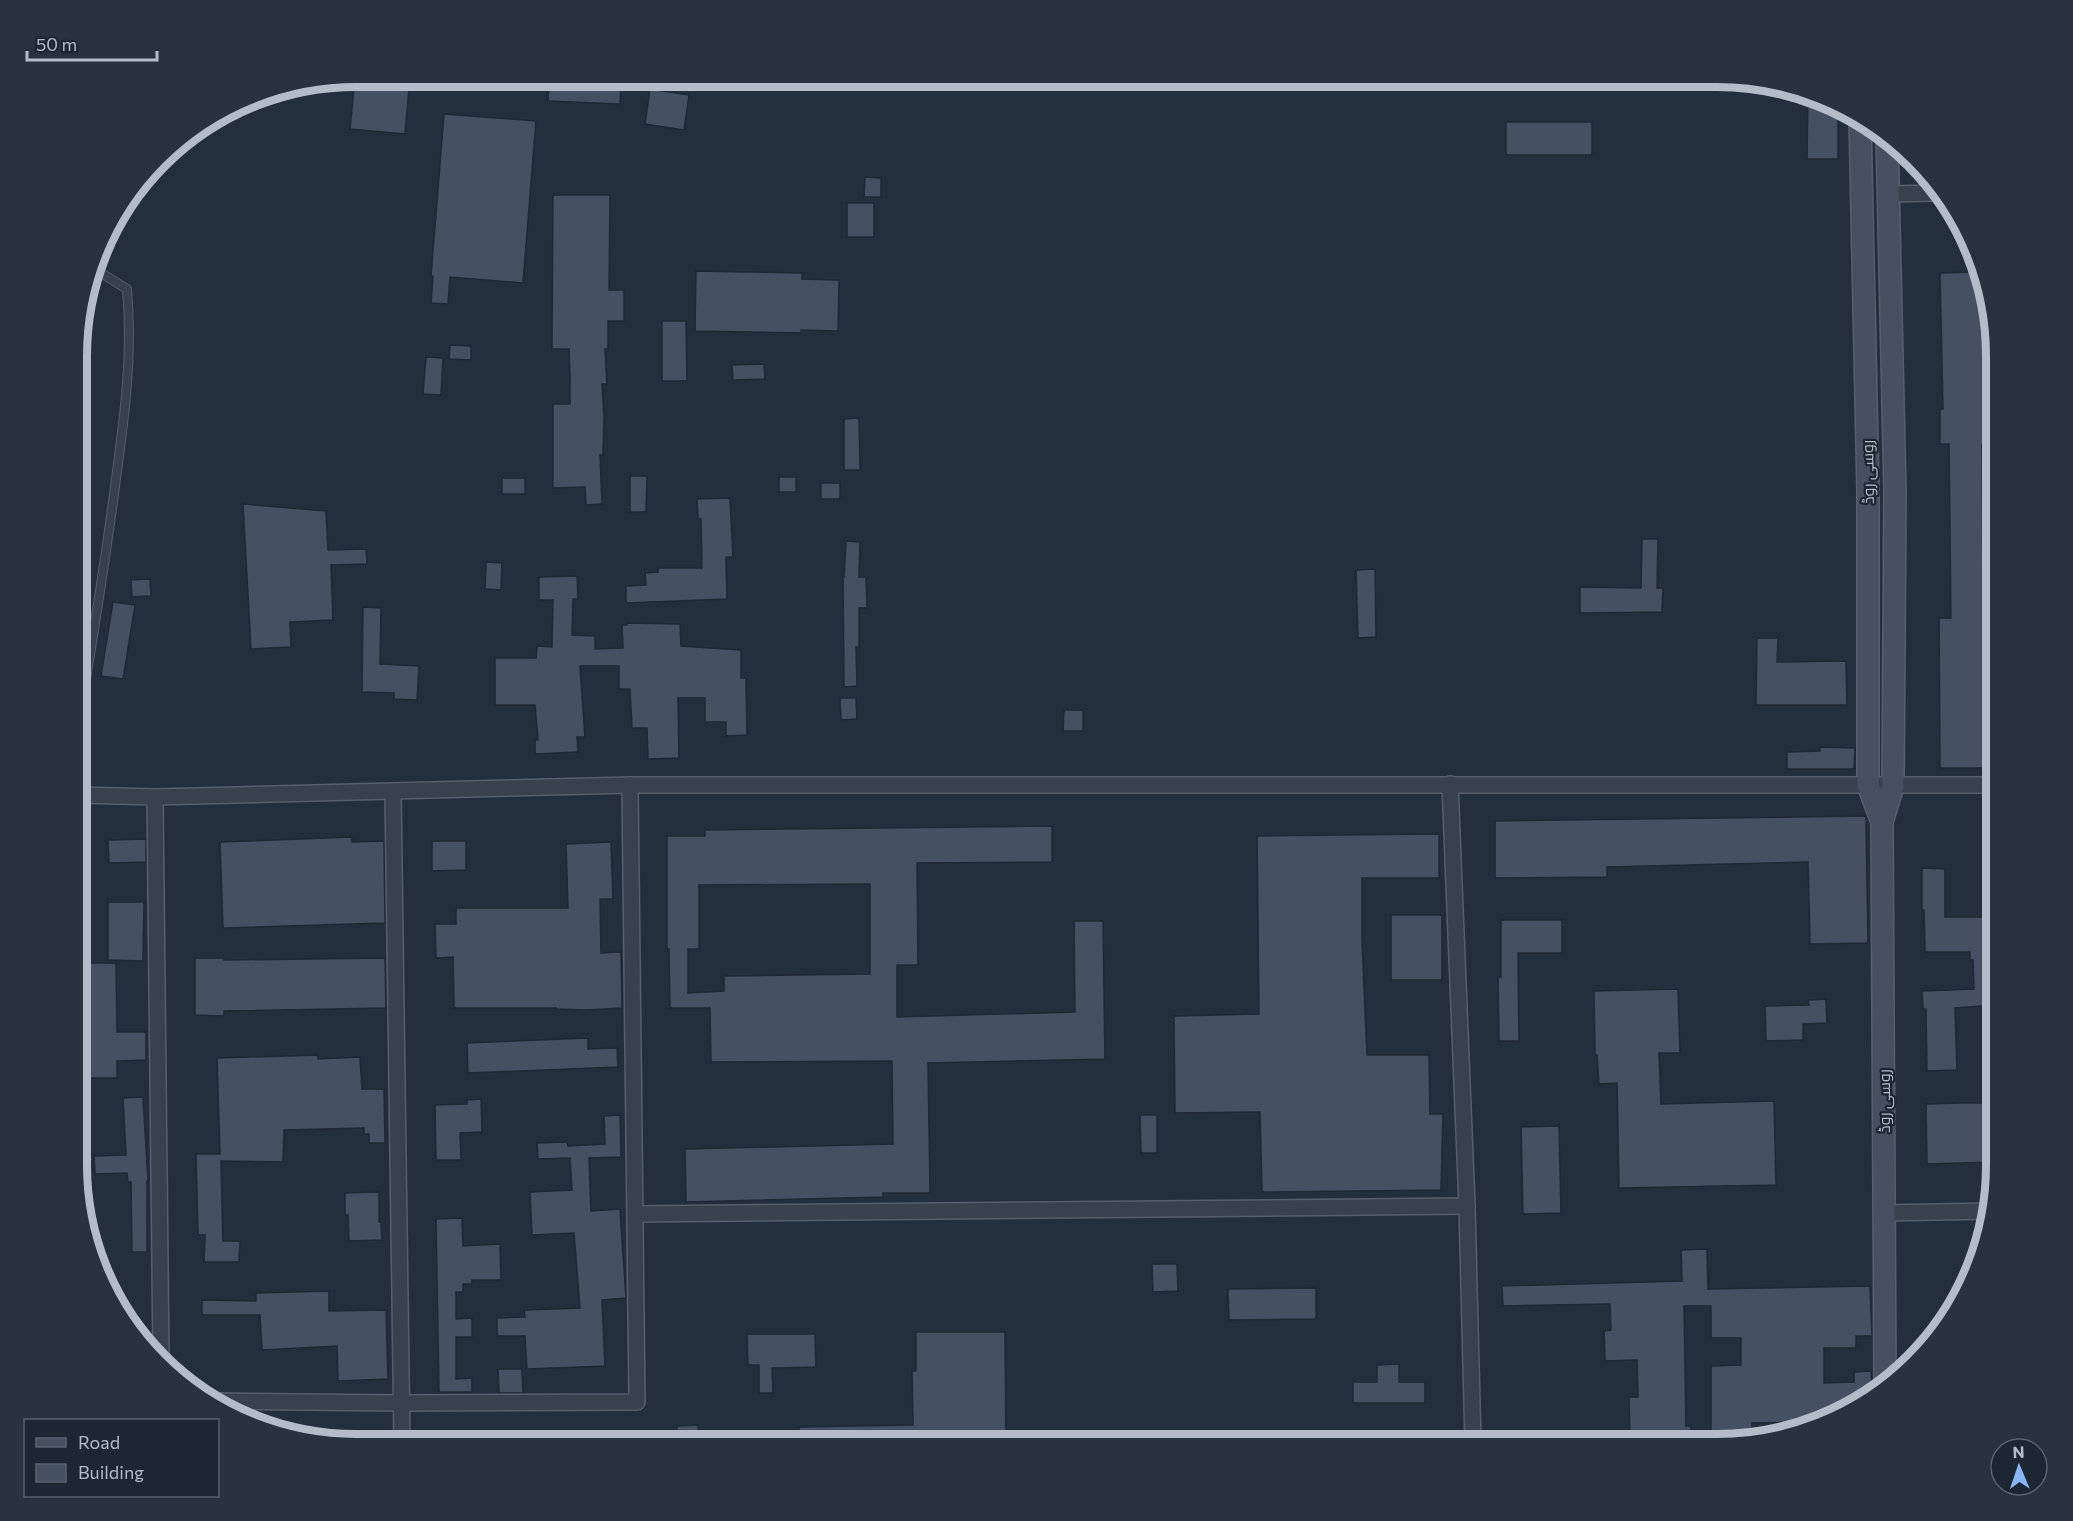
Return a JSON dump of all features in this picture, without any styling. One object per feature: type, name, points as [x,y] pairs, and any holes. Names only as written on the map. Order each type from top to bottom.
[{"type":"main road","name":"روسی روڈ","points":[[1860,129],[1868,492],[1868,785],[1882,822]]},
{"type":"main road","name":"روسی روڈ","points":[[1885,1375],[1882,822],[1893,786],[1895,493],[1887,148]]},
{"type":"street","points":[[1888,194],[1931,193]]},
{"type":"street","points":[[1450,784],[1467,1206],[1473,1434]]},
{"type":"street","points":[[87,795],[155,797],[630,785],[1986,785]]},
{"type":"street","points":[[228,1401],[636,1402],[636,1214],[630,785]]},
{"type":"street","points":[[393,792],[402,1434]]},
{"type":"street","points":[[155,797],[161,1349]]},
{"type":"street","points":[[636,1214],[1467,1206]]},
{"type":"street","points":[[1883,1213],[1982,1211]]},
{"type":"lane","points":[[87,674],[103,578],[124,423],[130,327],[127,289],[100,273]]},
{"type":"building","points":[[354,87],[409,87],[405,134],[350,129]]},
{"type":"building","points":[[549,87],[621,87],[620,104],[548,101]]},
{"type":"building","points":[[650,89],[689,95],[684,130],[645,124]]},
{"type":"building","points":[[1808,103],[1838,116],[1838,159],[1807,159]]},
{"type":"building","points":[[444,114],[536,121],[523,283],[450,277],[448,304],[431,303],[433,276],[431,276]]},
{"type":"building","points":[[1506,122],[1592,122],[1592,155],[1506,155]]},
{"type":"building","points":[[865,177],[881,178],[881,197],[864,197]]},
{"type":"building","points":[[553,195],[610,195],[609,290],[624,290],[624,321],[608,321],[608,349],[605,349],[607,384],[602,384],[603,455],[600,455],[602,504],[586,505],[585,487],[553,488],[553,404],[570,404],[570,378],[569,349],[552,349]]},
{"type":"building","points":[[847,203],[874,203],[874,237],[847,237]]},
{"type":"building","points":[[696,271],[802,273],[802,279],[839,280],[838,331],[801,330],[801,333],[695,331]]},
{"type":"building","points":[[1973,272],[1984,321],[1986,444],[1982,444],[1984,768],[1940,768],[1939,618],[1951,618],[1949,444],[1940,444],[1940,409],[1943,409],[1940,273]]},
{"type":"building","points":[[662,321],[686,321],[687,381],[662,381]]},
{"type":"building","points":[[450,345],[471,346],[471,360],[449,359]]},
{"type":"building","points":[[426,357],[443,358],[441,395],[423,394]]},
{"type":"building","points":[[764,364],[765,379],[733,380],[732,365]]},
{"type":"building","points":[[859,418],[860,470],[844,470],[844,419]]},
{"type":"building","points":[[630,476],[647,476],[646,512],[630,512]]},
{"type":"building","points":[[779,477],[796,477],[796,492],[779,492]]},
{"type":"building","points":[[502,478],[525,478],[525,494],[502,494]]},
{"type":"building","points":[[821,483],[840,483],[840,499],[821,499]]},
{"type":"building","points":[[730,498],[733,557],[726,557],[727,599],[626,603],[626,586],[646,585],[645,573],[658,572],[658,568],[702,568],[701,519],[698,519],[697,499]]},
{"type":"building","points":[[243,504],[326,511],[328,550],[366,549],[367,564],[331,565],[333,620],[290,622],[291,647],[251,649]]},
{"type":"building","points":[[1642,539],[1658,539],[1657,588],[1663,588],[1662,612],[1580,613],[1580,587],[1641,588]]},
{"type":"building","points":[[846,541],[860,542],[859,577],[866,577],[867,608],[859,608],[859,647],[856,647],[857,686],[844,687],[843,577]]},
{"type":"building","points":[[486,562],[502,563],[501,590],[485,589]]},
{"type":"building","points":[[1375,569],[1376,637],[1358,638],[1356,570]]},
{"type":"building","points":[[577,576],[578,599],[573,599],[572,635],[595,636],[595,649],[623,648],[622,625],[627,625],[627,623],[680,624],[681,646],[741,650],[741,678],[746,678],[747,735],[726,736],[726,722],[705,722],[705,698],[678,698],[679,758],[648,759],[647,728],[632,728],[630,689],[619,689],[619,666],[580,666],[585,737],[577,737],[578,752],[535,754],[535,740],[538,740],[535,705],[495,705],[495,658],[536,658],[537,646],[552,647],[553,600],[539,600],[539,577]]},
{"type":"building","points":[[150,579],[151,596],[132,597],[131,580]]},
{"type":"building","points":[[113,602],[135,605],[123,679],[101,676]]},
{"type":"building","points":[[363,607],[381,608],[380,664],[419,666],[417,700],[394,699],[394,693],[362,692]]},
{"type":"building","points":[[1757,638],[1778,638],[1777,662],[1846,661],[1847,705],[1756,705]]},
{"type":"building","points":[[840,698],[856,698],[857,719],[841,720]]},
{"type":"building","points":[[1064,710],[1083,710],[1083,731],[1063,731]]},
{"type":"building","points":[[1820,747],[1855,748],[1854,769],[1787,769],[1787,752],[1820,751]]},
{"type":"building","points":[[1866,816],[1868,943],[1810,944],[1808,862],[1607,867],[1607,877],[1495,878],[1495,821]]},
{"type":"building","points":[[1052,826],[1052,862],[917,863],[918,965],[897,965],[897,1017],[1075,1012],[1074,921],[1103,921],[1105,1059],[928,1063],[930,1193],[883,1193],[883,1197],[686,1202],[685,1149],[893,1144],[892,1061],[711,1062],[710,1008],[670,1008],[669,949],[667,949],[667,836],[705,836],[705,830]],"holes":[[[870,884],[870,974],[724,976],[724,991],[688,993],[688,949],[699,949],[699,885]]]},
{"type":"building","points":[[1439,834],[1439,878],[1362,878],[1362,940],[1367,1055],[1429,1055],[1430,1114],[1443,1114],[1441,1190],[1262,1192],[1260,1112],[1175,1113],[1174,1016],[1259,1014],[1257,836]]},
{"type":"building","points":[[352,837],[352,842],[384,841],[385,923],[223,928],[220,842]]},
{"type":"building","points":[[146,839],[146,862],[109,863],[108,840]]},
{"type":"building","points":[[432,841],[466,841],[466,870],[432,871]]},
{"type":"building","points":[[611,842],[613,899],[600,899],[601,953],[621,952],[622,1008],[587,1010],[454,1008],[453,957],[436,958],[435,924],[456,924],[456,908],[568,908],[566,844]]},
{"type":"building","points":[[1922,868],[1945,869],[1945,917],[1986,917],[1986,1006],[1955,1008],[1957,1070],[1927,1071],[1926,1009],[1923,1009],[1922,991],[1974,989],[1973,960],[1970,960],[1970,952],[1925,952],[1924,910],[1922,910]]},
{"type":"building","points":[[108,902],[144,902],[143,961],[108,960]]},
{"type":"building","points":[[1391,915],[1442,915],[1442,980],[1391,980]]},
{"type":"building","points":[[1501,920],[1562,920],[1562,953],[1518,953],[1519,1041],[1499,1041],[1498,977],[1501,977]]},
{"type":"building","points":[[195,958],[224,958],[224,960],[385,958],[386,1008],[224,1011],[224,1016],[195,1015]]},
{"type":"building","points":[[87,963],[116,963],[117,1032],[146,1032],[146,1060],[117,1061],[117,1078],[87,1078]]},
{"type":"building","points":[[1678,989],[1680,1053],[1659,1053],[1661,1104],[1774,1101],[1776,1185],[1619,1188],[1617,1083],[1599,1084],[1597,1055],[1595,1055],[1594,991]]},
{"type":"building","points":[[1826,999],[1827,1023],[1803,1024],[1803,1040],[1766,1041],[1765,1006],[1809,1005],[1808,1000]]},
{"type":"building","points":[[588,1038],[588,1049],[617,1048],[618,1067],[468,1073],[467,1043]]},
{"type":"building","points":[[318,1055],[318,1059],[360,1057],[362,1089],[384,1089],[385,1143],[369,1143],[369,1134],[364,1134],[364,1128],[284,1130],[283,1162],[221,1161],[223,1241],[240,1241],[239,1262],[204,1262],[205,1235],[198,1235],[196,1154],[220,1154],[217,1058]]},
{"type":"building","points":[[143,1097],[148,1181],[147,1252],[132,1252],[131,1182],[128,1182],[127,1173],[95,1174],[94,1156],[126,1155],[123,1098]]},
{"type":"building","points":[[481,1099],[482,1132],[460,1133],[461,1160],[436,1160],[435,1105],[467,1104],[467,1100]]},
{"type":"building","points":[[1986,1103],[1986,1162],[1927,1164],[1926,1104]]},
{"type":"building","points":[[620,1115],[621,1157],[589,1158],[591,1211],[620,1209],[626,1298],[602,1300],[605,1366],[527,1369],[525,1336],[497,1336],[497,1318],[525,1317],[524,1310],[580,1308],[574,1233],[532,1235],[530,1192],[572,1190],[570,1158],[538,1159],[537,1143],[567,1142],[568,1146],[605,1144],[604,1116]]},
{"type":"building","points":[[1140,1115],[1157,1115],[1157,1153],[1141,1153]]},
{"type":"building","points":[[1559,1126],[1561,1213],[1523,1214],[1521,1127]]},
{"type":"building","points":[[379,1192],[379,1222],[381,1222],[382,1240],[349,1241],[348,1215],[345,1215],[345,1193]]},
{"type":"building","points":[[462,1218],[463,1246],[500,1244],[501,1280],[472,1280],[472,1284],[463,1284],[463,1292],[456,1292],[456,1319],[472,1318],[472,1337],[456,1337],[456,1379],[472,1378],[472,1392],[439,1392],[436,1219]]},
{"type":"building","points":[[1707,1249],[1708,1289],[1870,1286],[1872,1336],[1856,1336],[1856,1348],[1824,1348],[1824,1383],[1854,1382],[1854,1372],[1871,1371],[1872,1385],[1836,1406],[1795,1422],[1752,1423],[1752,1431],[1711,1432],[1711,1366],[1741,1365],[1741,1338],[1711,1338],[1711,1306],[1684,1306],[1686,1426],[1691,1426],[1691,1434],[1630,1434],[1629,1397],[1638,1397],[1637,1360],[1605,1361],[1604,1331],[1611,1330],[1610,1304],[1503,1306],[1502,1286],[1682,1281],[1681,1250]]},
{"type":"building","points":[[1152,1264],[1177,1264],[1178,1291],[1153,1292]]},
{"type":"building","points":[[1316,1288],[1316,1319],[1229,1320],[1228,1289]]},
{"type":"building","points":[[329,1291],[329,1311],[386,1310],[388,1379],[338,1381],[337,1346],[262,1350],[260,1315],[202,1315],[202,1300],[256,1301],[256,1293]]},
{"type":"building","points":[[916,1332],[1005,1332],[1006,1434],[799,1434],[799,1427],[913,1425],[912,1371],[916,1371]]},
{"type":"building","points":[[747,1334],[815,1334],[816,1367],[772,1368],[773,1393],[759,1393],[759,1365],[748,1365]]},
{"type":"building","points":[[1399,1364],[1399,1382],[1425,1382],[1425,1403],[1353,1403],[1353,1382],[1377,1382],[1377,1365]]},
{"type":"building","points":[[498,1369],[522,1369],[523,1393],[499,1393]]},
{"type":"building","points":[[698,1425],[698,1434],[677,1434],[677,1426]]},
{"type":"building","points":[[386,1430],[386,1434],[356,1434],[320,1431]]}]
